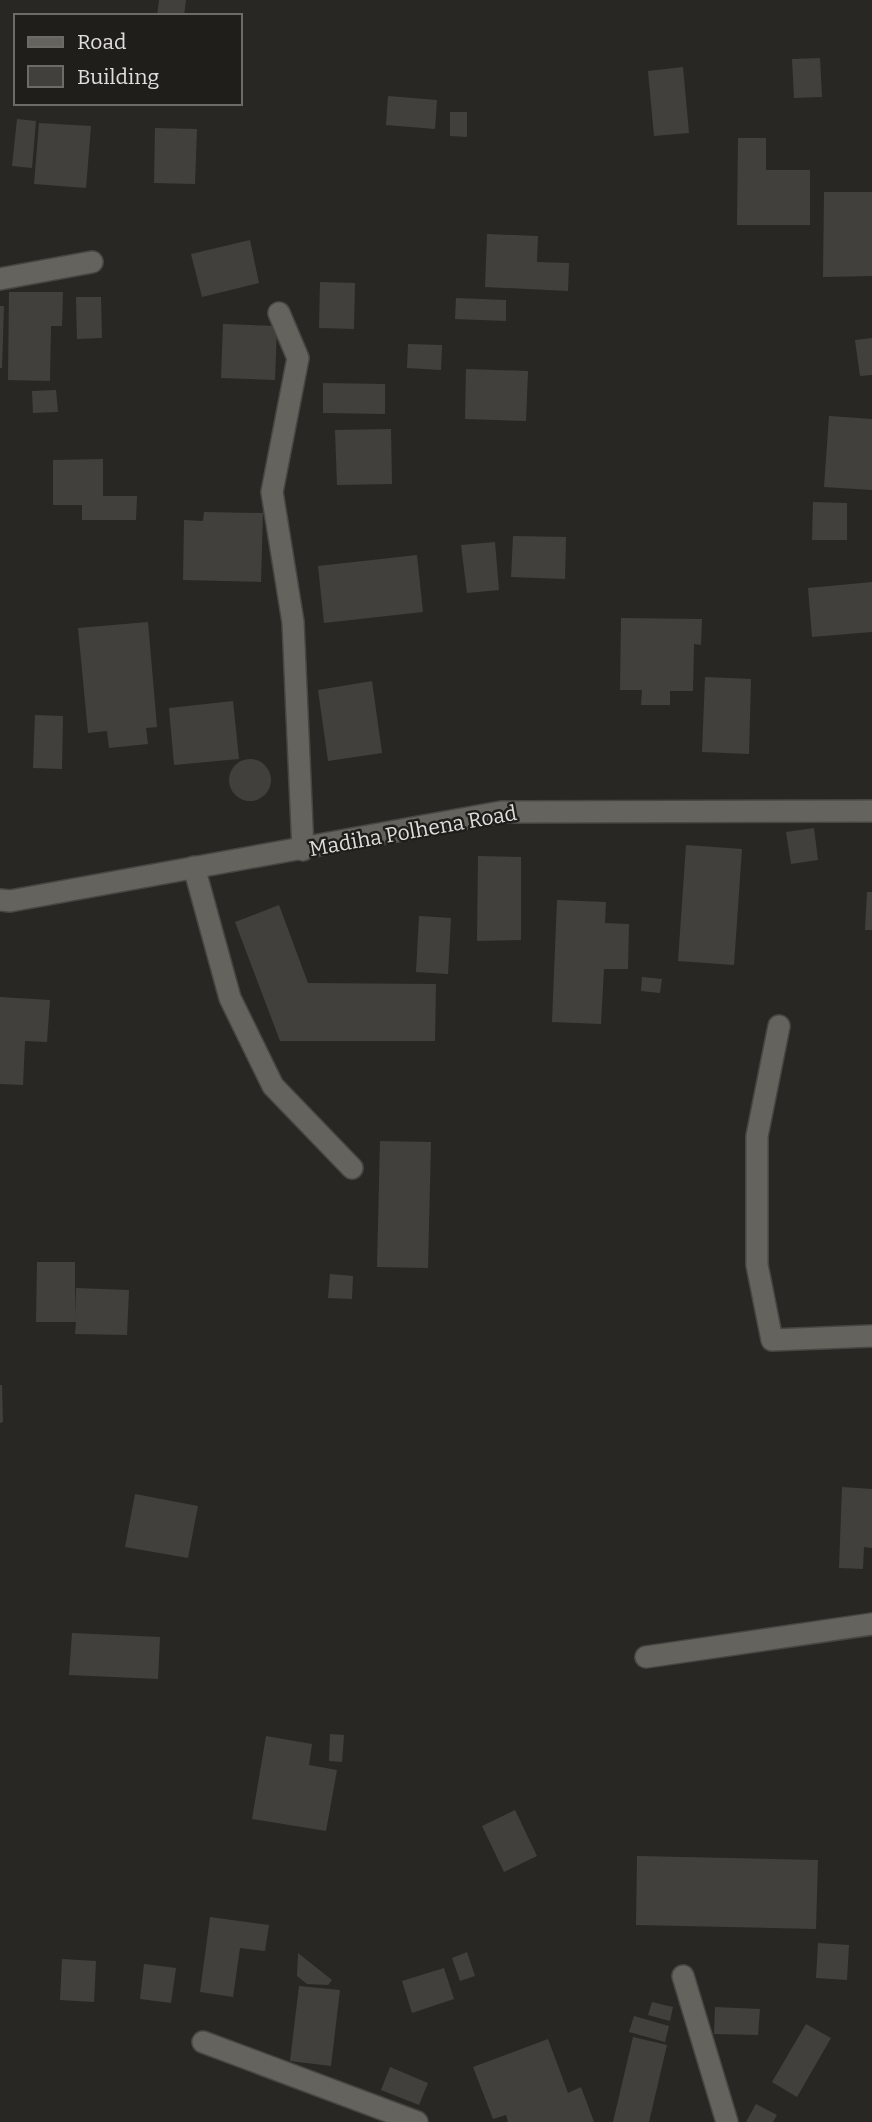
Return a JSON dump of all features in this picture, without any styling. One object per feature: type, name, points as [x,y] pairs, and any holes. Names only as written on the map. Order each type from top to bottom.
[{"type":"street","points":[[0,279],[92,262]]},
{"type":"street","points":[[279,313],[298,358],[272,492],[293,622],[303,850]]},
{"type":"street","name":"Madiha Polhena Road","points":[[0,901],[303,850],[501,812],[872,811]]},
{"type":"street","points":[[194,867],[230,998],[273,1086],[352,1168]]},
{"type":"street","points":[[779,1026],[757,1136],[757,1265],[772,1340],[872,1336]]},
{"type":"street","points":[[646,1657],[872,1624]]},
{"type":"street","points":[[683,1976],[727,2122]]},
{"type":"street","points":[[203,2042],[417,2122]]},
{"type":"building","points":[[159,0],[186,0],[184,14],[157,14]]},
{"type":"building","points":[[820,58],[822,97],[794,98],[792,59]]},
{"type":"building","points":[[683,67],[689,133],[654,136],[648,71]]},
{"type":"building","points":[[388,96],[437,100],[435,129],[386,125]]},
{"type":"building","points":[[450,112],[467,112],[467,137],[450,136]]},
{"type":"building","points":[[17,119],[36,121],[32,168],[12,166]]},
{"type":"building","points":[[39,123],[91,126],[86,188],[34,184]]},
{"type":"building","points":[[155,128],[197,129],[195,184],[154,183]]},
{"type":"building","points":[[738,138],[766,138],[766,170],[810,170],[810,225],[737,225]]},
{"type":"building","points":[[824,192],[872,192],[872,276],[823,277]]},
{"type":"building","points":[[487,234],[538,236],[537,262],[569,263],[568,291],[485,287]]},
{"type":"building","points":[[250,240],[259,283],[202,297],[191,254]]},
{"type":"building","points":[[320,282],[355,283],[354,329],[319,328]]},
{"type":"building","points":[[9,292],[63,292],[62,326],[51,326],[50,381],[8,380]]},
{"type":"building","points":[[76,297],[101,297],[102,338],[77,339]]},
{"type":"building","points":[[456,298],[506,300],[506,321],[455,319]]},
{"type":"building","points":[[0,306],[4,306],[2,368],[0,368]]},
{"type":"building","points":[[223,324],[277,326],[275,380],[221,378]]},
{"type":"building","points":[[872,338],[872,375],[860,376],[855,340]]},
{"type":"building","points":[[408,344],[442,345],[441,370],[407,368]]},
{"type":"building","points":[[466,369],[528,371],[526,421],[465,419]]},
{"type":"building","points":[[323,383],[385,384],[385,414],[323,413]]},
{"type":"building","points":[[56,390],[58,412],[33,413],[32,391]]},
{"type":"building","points":[[829,416],[872,419],[872,490],[824,487]]},
{"type":"building","points":[[391,429],[392,484],[337,485],[335,430]]},
{"type":"building","points":[[103,459],[103,496],[137,496],[136,520],[82,520],[82,505],[53,505],[53,460]]},
{"type":"building","points":[[813,502],[847,503],[847,540],[812,540]]},
{"type":"building","points":[[204,512],[263,513],[261,582],[183,580],[184,520],[203,521]]},
{"type":"building","points":[[513,536],[566,537],[565,579],[511,577]]},
{"type":"building","points":[[495,542],[499,590],[467,593],[461,545]]},
{"type":"building","points":[[417,555],[423,612],[324,623],[318,566]]},
{"type":"building","points":[[872,582],[872,632],[812,637],[808,588]]},
{"type":"building","points":[[621,618],[702,619],[701,645],[694,644],[693,691],[670,691],[670,705],[641,705],[642,690],[620,690]]},
{"type":"building","points":[[148,622],[157,727],[146,728],[148,744],[109,748],[107,731],[88,733],[78,628]]},
{"type":"building","points":[[705,677],[751,679],[749,754],[702,752]]},
{"type":"building","points":[[372,681],[382,753],[328,761],[318,690]]},
{"type":"building","points":[[233,701],[239,759],[174,765],[169,708]]},
{"type":"building","points":[[35,715],[63,716],[62,769],[33,768]]},
{"type":"building","points":[[250,759],[265,765],[271,780],[265,795],[250,801],[235,795],[229,780],[235,765]]},
{"type":"building","points":[[814,828],[818,860],[791,864],[786,832]]},
{"type":"building","points":[[686,845],[742,849],[734,965],[678,961]]},
{"type":"building","points":[[478,856],[521,857],[521,940],[477,941]]},
{"type":"building","points":[[867,892],[872,892],[872,930],[865,930]]},
{"type":"building","points":[[557,900],[606,902],[605,923],[629,924],[628,969],[604,969],[601,1024],[552,1022]]},
{"type":"building","points":[[279,905],[308,983],[436,984],[435,1041],[280,1041],[235,922]]},
{"type":"building","points":[[419,916],[451,918],[448,974],[416,972]]},
{"type":"building","points":[[642,977],[662,979],[660,993],[641,991]]},
{"type":"building","points":[[0,997],[50,1000],[47,1042],[25,1041],[23,1085],[0,1084]]},
{"type":"building","points":[[380,1141],[431,1142],[428,1268],[377,1267]]},
{"type":"building","points":[[37,1262],[75,1262],[75,1318],[76,1288],[129,1290],[127,1335],[75,1334],[76,1322],[36,1322]]},
{"type":"building","points":[[330,1274],[353,1276],[352,1299],[328,1298]]},
{"type":"building","points":[[0,1385],[3,1422],[0,1423]]},
{"type":"building","points":[[842,1487],[872,1489],[872,1548],[864,1547],[863,1569],[839,1568]]},
{"type":"building","points":[[135,1494],[198,1506],[188,1558],[125,1547]]},
{"type":"building","points":[[72,1633],[160,1637],[158,1679],[69,1675]]},
{"type":"building","points":[[330,1734],[344,1735],[342,1762],[329,1761]]},
{"type":"building","points":[[266,1736],[312,1744],[309,1765],[337,1770],[326,1831],[252,1819]]},
{"type":"building","points":[[515,1810],[537,1856],[504,1872],[482,1826]]},
{"type":"building","points":[[637,1856],[818,1860],[816,1929],[636,1925]]},
{"type":"building","points":[[210,1917],[269,1925],[265,1951],[240,1948],[233,1997],[200,1992]]},
{"type":"building","points":[[818,1943],[849,1945],[847,1980],[816,1978]]},
{"type":"building","points":[[467,1952],[475,1976],[460,1981],[452,1958]]},
{"type":"building","points":[[298,1953],[332,1980],[328,1985],[307,1984],[297,1976]]},
{"type":"building","points":[[62,1959],[96,1961],[94,2002],[60,2000]]},
{"type":"building","points":[[144,1964],[176,1968],[171,2003],[140,1999]]},
{"type":"building","points":[[444,1968],[454,1999],[412,2013],[402,1981]]},
{"type":"building","points":[[299,1986],[340,1990],[331,2066],[290,2061]]},
{"type":"building","points":[[652,2002],[673,2007],[670,2021],[648,2015]]},
{"type":"building","points":[[715,2007],[760,2009],[758,2035],[714,2034]]},
{"type":"building","points":[[634,2016],[669,2026],[665,2042],[629,2032]]},
{"type":"building","points":[[806,2024],[831,2038],[797,2097],[772,2082]]},
{"type":"building","points":[[633,2037],[667,2045],[649,2122],[613,2122]]},
{"type":"building","points":[[548,2039],[568,2093],[581,2087],[594,2122],[508,2122],[506,2115],[493,2119],[473,2067]]},
{"type":"building","points":[[390,2067],[428,2083],[419,2105],[381,2090]]},
{"type":"building","points":[[756,2104],[777,2115],[773,2122],[746,2122]]}]
